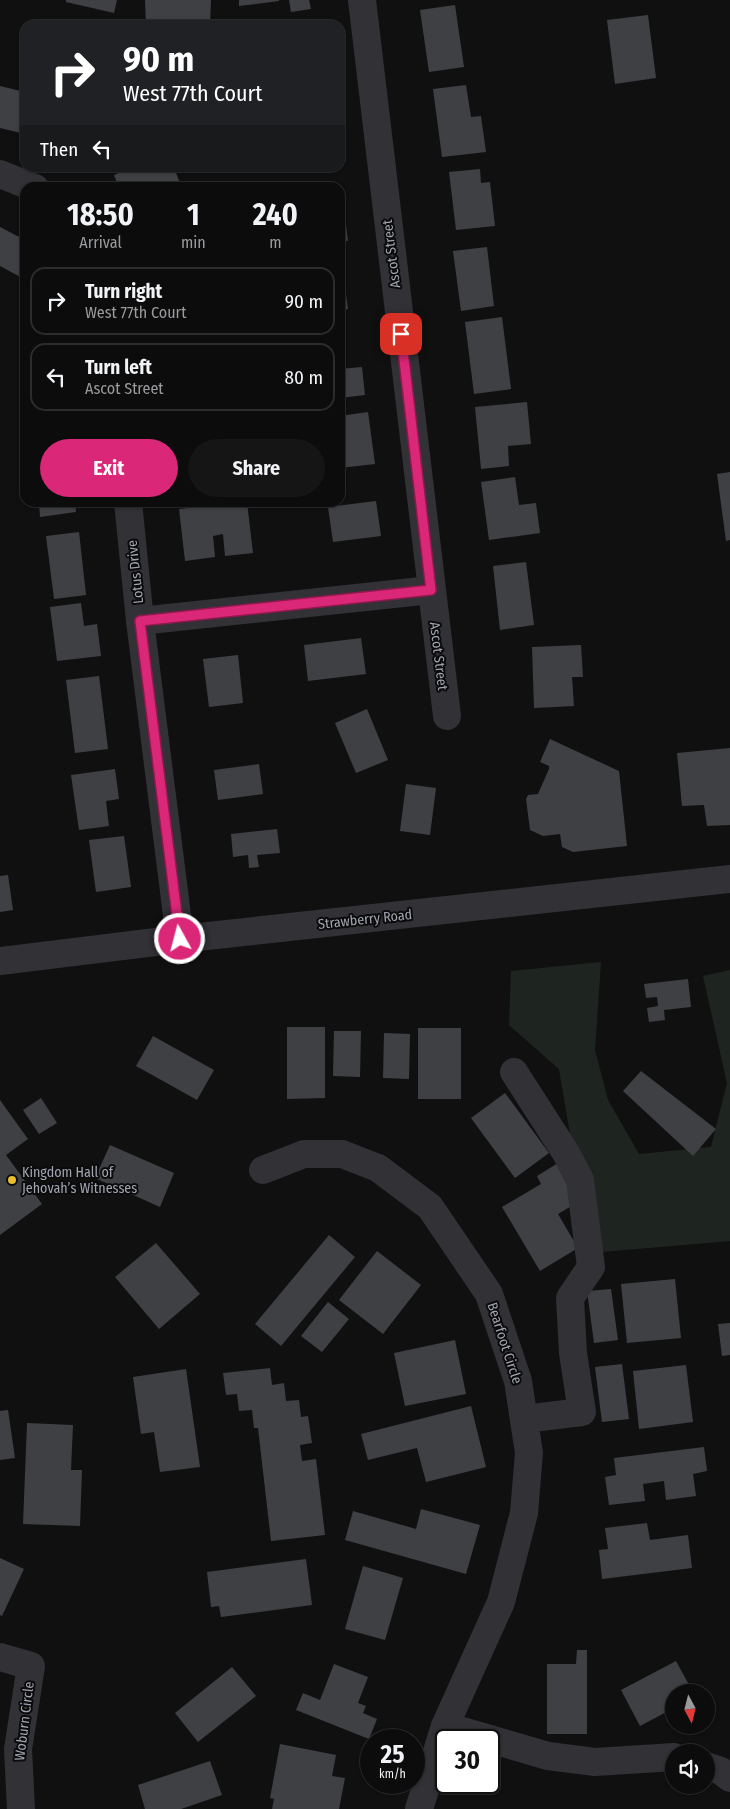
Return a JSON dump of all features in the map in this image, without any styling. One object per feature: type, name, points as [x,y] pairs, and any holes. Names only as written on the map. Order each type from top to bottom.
[{"type":"street","name":"Ascot Street","points":[[362,0],[447,716]]},
{"type":"street","points":[[0,174],[20,182]]},
{"type":"street","name":"Lotus Drive","points":[[129,507],[140,621],[180,939]]},
{"type":"street","points":[[140,621],[431,590]]},
{"type":"street","name":"Strawberry Road","points":[[0,961],[180,939],[730,879]]},
{"type":"street","points":[[514,1072],[566,1154],[580,1180],[591,1267],[570,1298],[573,1353],[582,1412],[524,1419]]},
{"type":"street","name":"Bearfoot Circle","points":[[263,1170],[304,1154],[342,1154],[378,1168],[430,1207],[489,1294],[518,1381],[529,1453],[524,1512],[501,1602],[445,1726],[419,1809]]},
{"type":"street","name":"Woburn Circle","points":[[0,1657],[31,1666],[18,1749],[21,1809]]},
{"type":"street","points":[[445,1726],[548,1756],[595,1762],[665,1757]]},
{"type":"street","points":[[715,1769],[730,1778]]},
{"type":"shaded area","points":[[601,962],[595,1050],[608,1100],[639,1154],[711,1147],[727,1083],[703,976],[730,970],[730,1241],[590,1253],[559,1069],[509,1025],[511,971]]},
{"type":"building","points":[[66,0],[117,0],[114,13],[66,2]]},
{"type":"building","points":[[145,0],[211,0],[210,20],[146,20]]},
{"type":"building","points":[[239,0],[279,0],[279,1],[239,6]]},
{"type":"building","points":[[289,0],[309,0],[311,9],[291,12]]},
{"type":"building","points":[[455,5],[464,67],[429,72],[420,10]]},
{"type":"building","points":[[648,15],[656,78],[615,84],[607,20]]},
{"type":"building","points":[[466,85],[471,117],[481,116],[486,152],[442,157],[433,89]]},
{"type":"building","points":[[0,86],[20,91],[20,133],[0,128]]},
{"type":"building","points":[[480,169],[481,183],[490,182],[495,226],[456,230],[449,172]]},
{"type":"building","points":[[121,172],[176,172],[180,182],[117,182],[114,175]]},
{"type":"building","points":[[345,217],[348,241],[345,241]]},
{"type":"building","points":[[0,227],[20,237],[20,277],[0,266]]},
{"type":"building","points":[[487,247],[494,306],[461,311],[453,251]]},
{"type":"building","points":[[345,287],[348,309],[345,309]]},
{"type":"building","points":[[502,317],[511,389],[474,394],[465,322]]},
{"type":"building","points":[[362,367],[365,395],[345,397],[345,369]]},
{"type":"building","points":[[527,402],[531,444],[508,446],[509,466],[481,469],[475,407]]},
{"type":"building","points":[[368,412],[375,464],[345,467],[345,415]]},
{"type":"building","points":[[730,472],[730,540],[726,541],[717,474]]},
{"type":"building","points":[[515,477],[519,505],[536,503],[540,533],[489,540],[481,482]]},
{"type":"building","points":[[376,501],[381,536],[333,542],[328,507],[345,507],[345,505]]},
{"type":"building","points":[[39,507],[76,507],[76,512],[40,517]]},
{"type":"building","points":[[248,507],[253,553],[225,556],[223,534],[213,536],[215,557],[185,561],[179,509]]},
{"type":"building","points":[[79,532],[86,595],[54,599],[46,536]]},
{"type":"building","points":[[526,562],[534,625],[500,630],[493,566]]},
{"type":"building","points":[[81,603],[84,626],[97,624],[101,656],[57,661],[50,607]]},
{"type":"building","points":[[361,638],[366,674],[308,681],[304,645]]},
{"type":"building","points":[[581,645],[583,677],[572,677],[574,706],[534,708],[532,647]]},
{"type":"building","points":[[238,655],[243,703],[209,707],[203,659]]},
{"type":"building","points":[[99,676],[108,749],[75,753],[66,680]]},
{"type":"building","points":[[367,709],[388,760],[356,773],[335,723]]},
{"type":"building","points":[[550,739],[619,771],[627,846],[573,852],[562,847],[560,834],[543,836],[530,830],[526,799],[528,795],[538,794],[549,769],[549,766],[540,762]]},
{"type":"building","points":[[730,748],[730,825],[707,826],[704,805],[682,806],[677,753]]},
{"type":"building","points":[[259,764],[263,794],[218,800],[214,770]]},
{"type":"building","points":[[115,769],[119,799],[106,801],[109,826],[79,830],[71,775]]},
{"type":"building","points":[[406,784],[436,788],[430,835],[400,831]]},
{"type":"building","points":[[277,829],[280,853],[257,855],[259,867],[249,868],[248,855],[233,857],[231,834]]},
{"type":"building","points":[[124,836],[131,887],[96,892],[89,840]]},
{"type":"building","points":[[8,875],[13,910],[0,912],[0,876]]},
{"type":"building","points":[[688,979],[691,1007],[664,1010],[665,1020],[649,1022],[647,1008],[658,1006],[657,997],[646,998],[644,984]]},
{"type":"building","points":[[287,1027],[325,1027],[325,1098],[287,1099]]},
{"type":"building","points":[[418,1028],[461,1028],[461,1099],[418,1099]]},
{"type":"building","points":[[334,1031],[361,1031],[360,1077],[333,1076]]},
{"type":"building","points":[[384,1033],[410,1034],[409,1079],[383,1078]]},
{"type":"building","points":[[153,1036],[214,1070],[197,1100],[136,1066]]},
{"type":"building","points":[[641,1071],[716,1129],[693,1156],[623,1091]]},
{"type":"building","points":[[505,1093],[549,1153],[515,1178],[471,1118]]},
{"type":"building","points":[[41,1098],[57,1123],[39,1134],[23,1110]]},
{"type":"building","name":"Kingdom Hall of Jehovah’s Witnesses","points":[[0,1100],[28,1139],[6,1155],[42,1204],[0,1235]]},
{"type":"building","points":[[110,1145],[174,1173],[160,1207],[95,1178]]},
{"type":"building","points":[[558,1163],[580,1201],[558,1214],[578,1248],[540,1271],[502,1207],[541,1184],[537,1176]]},
{"type":"building","points":[[329,1235],[355,1257],[281,1346],[255,1324]]},
{"type":"building","points":[[156,1243],[200,1294],[159,1329],[115,1277]]},
{"type":"building","points":[[377,1251],[421,1285],[383,1334],[339,1300]]},
{"type":"building","points":[[675,1279],[681,1338],[627,1343],[621,1284]]},
{"type":"building","points":[[611,1289],[618,1340],[594,1343],[587,1291]]},
{"type":"building","points":[[328,1302],[349,1319],[322,1352],[301,1336]]},
{"type":"building","points":[[730,1323],[730,1355],[722,1356],[718,1324]]},
{"type":"building","points":[[455,1340],[466,1394],[405,1406],[394,1353]]},
{"type":"building","points":[[622,1364],[629,1419],[602,1422],[595,1367]]},
{"type":"building","points":[[686,1365],[693,1422],[639,1429],[633,1371]]},
{"type":"building","points":[[270,1368],[272,1385],[284,1383],[286,1401],[299,1400],[301,1417],[308,1416],[312,1443],[300,1445],[302,1461],[316,1459],[325,1535],[271,1541],[258,1428],[254,1428],[252,1410],[239,1411],[237,1394],[226,1395],[223,1373]]},
{"type":"building","points":[[186,1369],[200,1467],[160,1472],[154,1432],[141,1434],[133,1377]]},
{"type":"building","points":[[471,1406],[486,1467],[426,1482],[417,1448],[368,1460],[361,1434]]},
{"type":"building","points":[[8,1410],[15,1458],[0,1460],[0,1411]]},
{"type":"building","points":[[27,1423],[73,1425],[71,1470],[82,1470],[80,1526],[23,1524]]},
{"type":"building","points":[[704,1447],[707,1471],[693,1474],[696,1496],[666,1500],[664,1481],[643,1484],[645,1501],[609,1505],[605,1477],[616,1475],[614,1458]]},
{"type":"building","points":[[421,1509],[480,1525],[466,1574],[345,1540],[353,1511],[416,1529]]},
{"type":"building","points":[[647,1523],[650,1540],[688,1535],[692,1568],[602,1579],[599,1550],[608,1549],[605,1528]]},
{"type":"building","points":[[0,1558],[24,1569],[2,1616],[0,1615]]},
{"type":"building","points":[[306,1559],[312,1605],[221,1617],[219,1606],[211,1607],[207,1572]]},
{"type":"building","points":[[363,1566],[403,1578],[385,1640],[345,1629]]},
{"type":"building","points":[[577,1650],[587,1650],[587,1734],[547,1734],[547,1664],[576,1664]]},
{"type":"building","points":[[676,1661],[689,1684],[665,1684],[665,1713],[640,1726],[621,1690]]},
{"type":"building","points":[[334,1664],[368,1677],[358,1703],[366,1706],[363,1713],[377,1719],[373,1729],[360,1729],[360,1735],[296,1710],[303,1693],[320,1700]]},
{"type":"building","points":[[232,1667],[256,1696],[198,1742],[175,1713]]},
{"type":"building","points":[[280,1744],[336,1755],[332,1776],[345,1778],[339,1809],[272,1809],[274,1799],[270,1798]]},
{"type":"building","points":[[210,1761],[222,1795],[181,1809],[145,1809],[138,1785]]},
{"type":"place","name":"Kingdom Hall of Jehovah’s Witnesses","points":[[12,1180]]},
{"type":"route","points":[[180,939],[140,621],[431,590],[401,334]]}]
